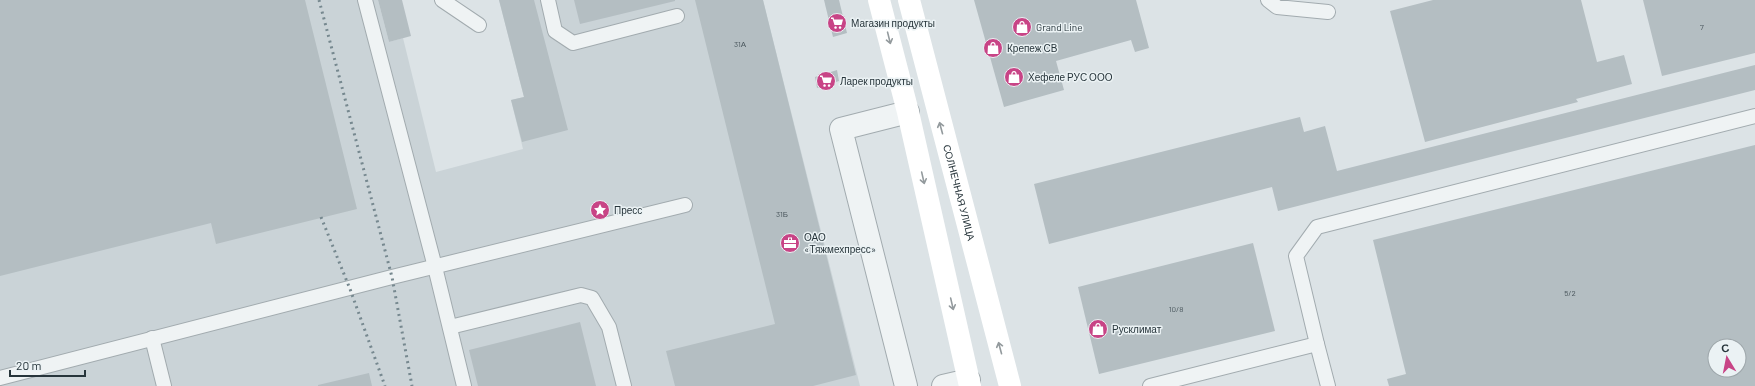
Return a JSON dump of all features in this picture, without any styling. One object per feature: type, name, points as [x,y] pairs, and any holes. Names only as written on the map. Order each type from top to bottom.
[{"type":"main road","points":[[879,0],[908,112],[970,383]]},
{"type":"main road","name":"СОЛНЕЧНАЯ УЛИЦА","points":[[909,0],[1010,386]]},
{"type":"street","points":[[906,386],[841,129],[908,112]]},
{"type":"street","points":[[943,386],[970,383]]},
{"type":"lane","points":[[365,0],[435,267],[464,386]]},
{"type":"lane","points":[[442,0],[479,25]]},
{"type":"lane","points":[[548,0],[555,30],[573,43],[677,16]]},
{"type":"lane","points":[[1268,0],[1276,7],[1328,12]]},
{"type":"lane","points":[[1328,386],[1296,256],[1317,227],[1755,116]]},
{"type":"lane","points":[[0,378],[152,338],[685,205]]},
{"type":"lane","points":[[450,327],[581,295],[592,298],[609,327],[624,386]]},
{"type":"lane","points":[[152,338],[164,386]]},
{"type":"lane","points":[[1150,386],[1317,344]]},
{"type":"shaded area","points":[[0,0],[378,0],[389,42],[403,38],[436,172],[523,149],[511,100],[524,97],[499,0],[763,0],[860,386],[0,386]]},
{"type":"building","points":[[0,0],[305,0],[357,209],[216,244],[211,223],[0,276]]},
{"type":"building","points":[[378,0],[402,0],[411,36],[389,42]]},
{"type":"building","points":[[499,0],[534,0],[568,130],[522,142],[511,100],[524,97]]},
{"type":"building","points":[[574,0],[675,0],[675,1],[580,24]]},
{"type":"building","points":[[695,0],[763,0],[856,375],[813,386],[675,386],[666,351],[775,324]]},
{"type":"building","points":[[824,0],[839,0],[847,33],[833,37]]},
{"type":"building","points":[[974,0],[1136,0],[1149,48],[1135,52],[1131,40],[1056,61],[1064,90],[1004,107]]},
{"type":"building","points":[[1433,0],[1581,0],[1597,62],[1624,55],[1632,84],[1576,99],[1578,102],[1425,142],[1390,11]]},
{"type":"building","points":[[1643,0],[1755,0],[1755,53],[1662,76]]},
{"type":"building","points":[[1755,65],[1755,90],[1278,211],[1272,187],[1049,244],[1034,184],[1300,117],[1304,132],[1325,126],[1337,171]]},
{"type":"building","points":[[837,70],[839,81],[817,88],[815,77]]},
{"type":"building","points":[[1755,145],[1755,386],[1389,386],[1387,379],[1406,374],[1373,240]]},
{"type":"building","points":[[1253,243],[1275,331],[1099,374],[1078,287]]},
{"type":"building","points":[[580,322],[596,386],[478,386],[469,350]]},
{"type":"building","points":[[369,373],[372,386],[318,386],[318,385]]},
{"type":"railway","points":[[319,0],[392,277],[412,386]]},
{"type":"railway","points":[[321,217],[350,289],[385,386]]},
{"type":"place","name":"Магазин продукты","points":[[837,23]]},
{"type":"place","name":"Grand Line","points":[[1022,27]]},
{"type":"place","name":"Крепеж СВ","points":[[993,48]]},
{"type":"place","name":"Хефеле РУС ООО","points":[[1014,77]]},
{"type":"place","name":"Ларек продукты","points":[[826,81]]},
{"type":"place","name":"Пресс","points":[[600,210]]},
{"type":"place","name":"ОАО «Тяжмехпресс»","points":[[790,243]]},
{"type":"place","name":"Русклимат","points":[[1098,329]]}]
